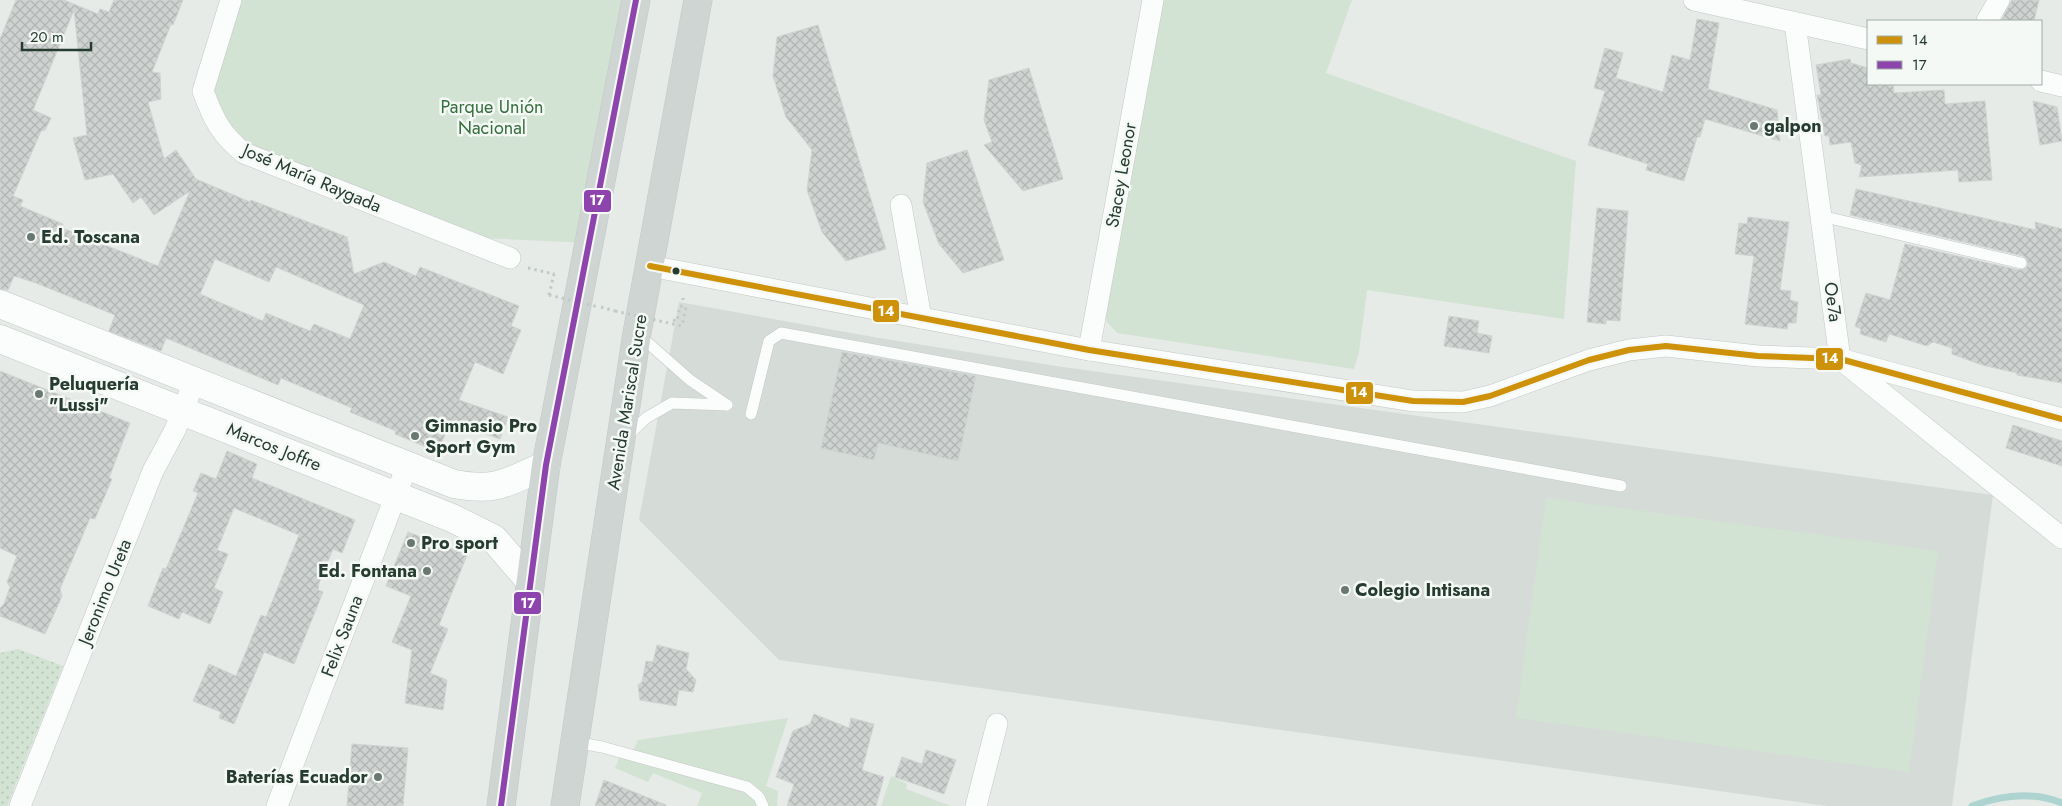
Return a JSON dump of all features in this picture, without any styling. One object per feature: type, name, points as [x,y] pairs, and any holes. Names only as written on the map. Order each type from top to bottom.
[{"type":"main road","points":[[502,806],[546,465],[636,0]]},
{"type":"main road","name":"Avenida Mariscal Sucre","points":[[565,806],[637,333],[698,0]]},
{"type":"street","name":"José María Raygada","points":[[231,0],[202,91],[218,128],[230,142],[244,153],[510,258]]},
{"type":"street","name":"Stacey Leonor","points":[[1089,350],[1153,0]]},
{"type":"street","points":[[1694,0],[1867,40]]},
{"type":"street","points":[[1989,20],[1999,0]]},
{"type":"street","name":"Oe7a","points":[[1795,23],[1840,359]]},
{"type":"street","points":[[2042,81],[2062,86]]},
{"type":"street","points":[[901,205],[921,318]]},
{"type":"street","points":[[650,266],[1089,350],[1413,401],[1463,402],[1490,396],[1589,360],[1638,349],[1666,346],[1758,356],[1840,359],[2062,419]]},
{"type":"street","name":"Marcos Joffre","points":[[0,304],[454,484],[478,488],[496,487],[546,465]]},
{"type":"street","name":"Marcos Joffre","points":[[0,339],[452,518],[494,539],[530,580]]},
{"type":"street","points":[[1840,359],[2062,538]]},
{"type":"street","name":"Jeronimo Ureta","points":[[20,806],[154,471],[195,380]]},
{"type":"street","name":"Felix Sauna","points":[[277,806],[407,466]]},
{"type":"street","points":[[976,806],[997,724]]},
{"type":"lane","points":[[1821,216],[2021,263]]},
{"type":"lane","points":[[622,440],[646,418],[672,403],[727,405],[690,380],[637,333]]},
{"type":"lane","points":[[751,414],[769,341],[780,333],[1621,486]]},
{"type":"lane","points":[[575,742],[602,747],[747,787],[759,797],[762,806]]},
{"type":"path","points":[[549,295],[682,326],[686,307],[680,306],[677,321],[673,320]]},
{"type":"shaded area","name":"Colegio Intisana","points":[[679,302],[879,338],[1063,367],[1993,495],[1952,806],[1827,806],[779,660],[639,520]]},
{"type":"green space","name":"Parque Unión Nacional","points":[[231,0],[635,0],[589,243],[481,238],[244,153],[203,91]]},
{"type":"green space","points":[[1154,0],[1352,0],[1326,73],[1576,161],[1564,319],[1367,290],[1359,352],[1354,369],[1117,333],[1107,322],[1104,306]]},
{"type":"green space","points":[[1546,498],[1938,551],[1909,772],[1516,718]]},
{"type":"green space","points":[[18,649],[63,666],[7,806],[0,806],[0,653]]},
{"type":"green space","points":[[788,718],[766,786],[778,791],[777,806],[697,806],[702,793],[653,773],[648,782],[615,768],[622,751],[634,749],[638,740]]},
{"type":"green space","points":[[891,776],[907,784],[906,789],[951,806],[881,806]]},
{"type":"building","points":[[16,0],[64,0],[98,14],[100,9],[109,12],[114,0],[183,0],[173,25],[171,24],[152,72],[160,73],[161,99],[148,102],[164,159],[176,150],[196,179],[250,202],[251,200],[347,237],[354,274],[384,262],[416,276],[420,267],[519,306],[511,326],[521,330],[503,374],[475,362],[459,400],[508,417],[500,439],[450,422],[438,452],[395,434],[396,431],[350,412],[352,408],[281,378],[278,385],[166,338],[161,351],[109,331],[115,315],[36,283],[14,276],[8,290],[0,289],[0,39]],"holes":[[[74,10],[87,135],[73,138],[85,180],[113,174],[133,203],[141,197],[154,215],[190,191],[158,266],[62,228],[63,224],[20,206],[23,200],[13,196],[41,131],[45,130],[51,118],[33,110]],[[215,259],[269,282],[276,267],[364,305],[350,339],[314,324],[310,331],[266,313],[263,321],[200,294]]]},
{"type":"building","points":[[2012,0],[2039,0],[2034,20],[2002,20]]},
{"type":"building","points":[[1697,19],[1719,23],[1708,89],[1777,110],[1780,141],[1705,119],[1700,137],[1697,137],[1684,181],[1646,170],[1648,164],[1588,145],[1605,91],[1594,88],[1605,48],[1623,53],[1616,78],[1663,92],[1672,55],[1690,60]]},
{"type":"building","points":[[818,25],[886,249],[846,261],[822,232],[807,190],[812,150],[786,117],[773,76],[777,37]]},
{"type":"building","points":[[1850,59],[1851,63],[1867,68],[1867,85],[1893,85],[1894,93],[1944,90],[1945,104],[1985,101],[1992,180],[1959,182],[1958,170],[1859,177],[1862,165],[1855,163],[1851,142],[1830,145],[1829,136],[1825,136],[1817,95],[1821,95],[1816,65]]},
{"type":"building","points":[[1029,68],[1063,179],[1023,191],[984,145],[992,142],[984,120],[989,80]]},
{"type":"building","points":[[2033,101],[2057,107],[2062,141],[2040,145]]},
{"type":"building","points":[[967,150],[1004,260],[963,273],[939,244],[923,202],[927,163]]},
{"type":"building","points":[[1856,189],[2036,230],[2035,222],[2062,229],[2062,383],[2017,375],[2017,373],[1982,365],[1952,354],[1952,348],[1933,342],[1927,346],[1889,334],[1886,342],[1860,334],[1861,329],[1855,326],[1866,293],[1890,300],[1905,244],[2019,270],[2026,268],[2028,264],[2023,256],[1850,215]]},
{"type":"building","points":[[1597,208],[1628,211],[1620,321],[1606,320],[1606,324],[1587,322]]},
{"type":"building","points":[[1748,217],[1789,222],[1780,290],[1791,291],[1790,300],[1798,302],[1796,323],[1788,323],[1787,329],[1745,324],[1754,256],[1735,254],[1739,223],[1747,224]]},
{"type":"building","points":[[1449,316],[1479,321],[1477,333],[1492,336],[1489,353],[1444,346]]},
{"type":"building","points":[[842,352],[976,376],[958,461],[878,443],[874,460],[821,448]]},
{"type":"building","points":[[0,371],[130,423],[109,478],[112,479],[95,519],[90,518],[60,589],[62,596],[45,634],[0,616],[0,608],[4,604],[10,587],[7,582],[17,556],[0,548]]},
{"type":"building","points":[[2013,425],[2062,441],[2062,466],[2006,448]]},
{"type":"building","points":[[227,451],[257,464],[252,478],[355,520],[342,553],[333,549],[319,583],[318,590],[323,592],[294,664],[264,652],[234,724],[219,718],[221,712],[193,701],[209,664],[236,676],[261,615],[266,617],[299,535],[234,508],[217,550],[228,554],[214,588],[223,592],[210,624],[182,612],[179,619],[148,606],[163,568],[166,569],[198,493],[193,491],[201,473],[216,479]]},
{"type":"building","points":[[408,532],[467,555],[439,625],[448,629],[430,673],[447,680],[443,710],[405,703],[412,650],[392,642],[411,596],[386,586]]},
{"type":"building","points":[[657,645],[689,653],[686,669],[696,680],[693,692],[679,690],[676,706],[640,700],[638,685],[642,682],[646,661],[653,662]]},
{"type":"building","points":[[814,714],[849,728],[851,718],[874,724],[862,770],[884,777],[876,806],[787,806],[794,784],[776,777],[793,731],[810,724]]},
{"type":"building","name":"Baterías Ecuador","points":[[352,744],[408,748],[403,806],[347,806]]},
{"type":"building","points":[[926,750],[956,760],[944,794],[895,777],[902,757],[922,764]]},
{"type":"building","points":[[604,780],[666,805],[666,806],[595,806]]},
{"type":"waterway","points":[[1972,806],[1994,799],[2017,796],[2039,797],[2062,803]]},
{"type":"transit line","name":"17","points":[[501,806],[546,465],[636,0]]},
{"type":"transit line","name":"14","points":[[650,266],[1089,350],[1413,401],[1463,402],[1490,396],[1589,360],[1629,350],[1666,346],[1758,356],[1840,359],[2062,419]]},
{"type":"place","name":"galpon","points":[[1754,126]]},
{"type":"place","name":"Ed. Toscana","points":[[31,237]]},
{"type":"place","name":"Peluquería \"Lussi\"","points":[[39,394]]},
{"type":"place","name":"Gimnasio Pro Sport Gym","points":[[415,436]]},
{"type":"place","name":"Pro sport","points":[[411,543]]},
{"type":"place","name":"Ed. Fontana","points":[[427,571]]},
{"type":"place","name":"Colegio Intisana","points":[[1345,590]]},
{"type":"place","name":"Baterías Ecuador","points":[[378,777]]}]
